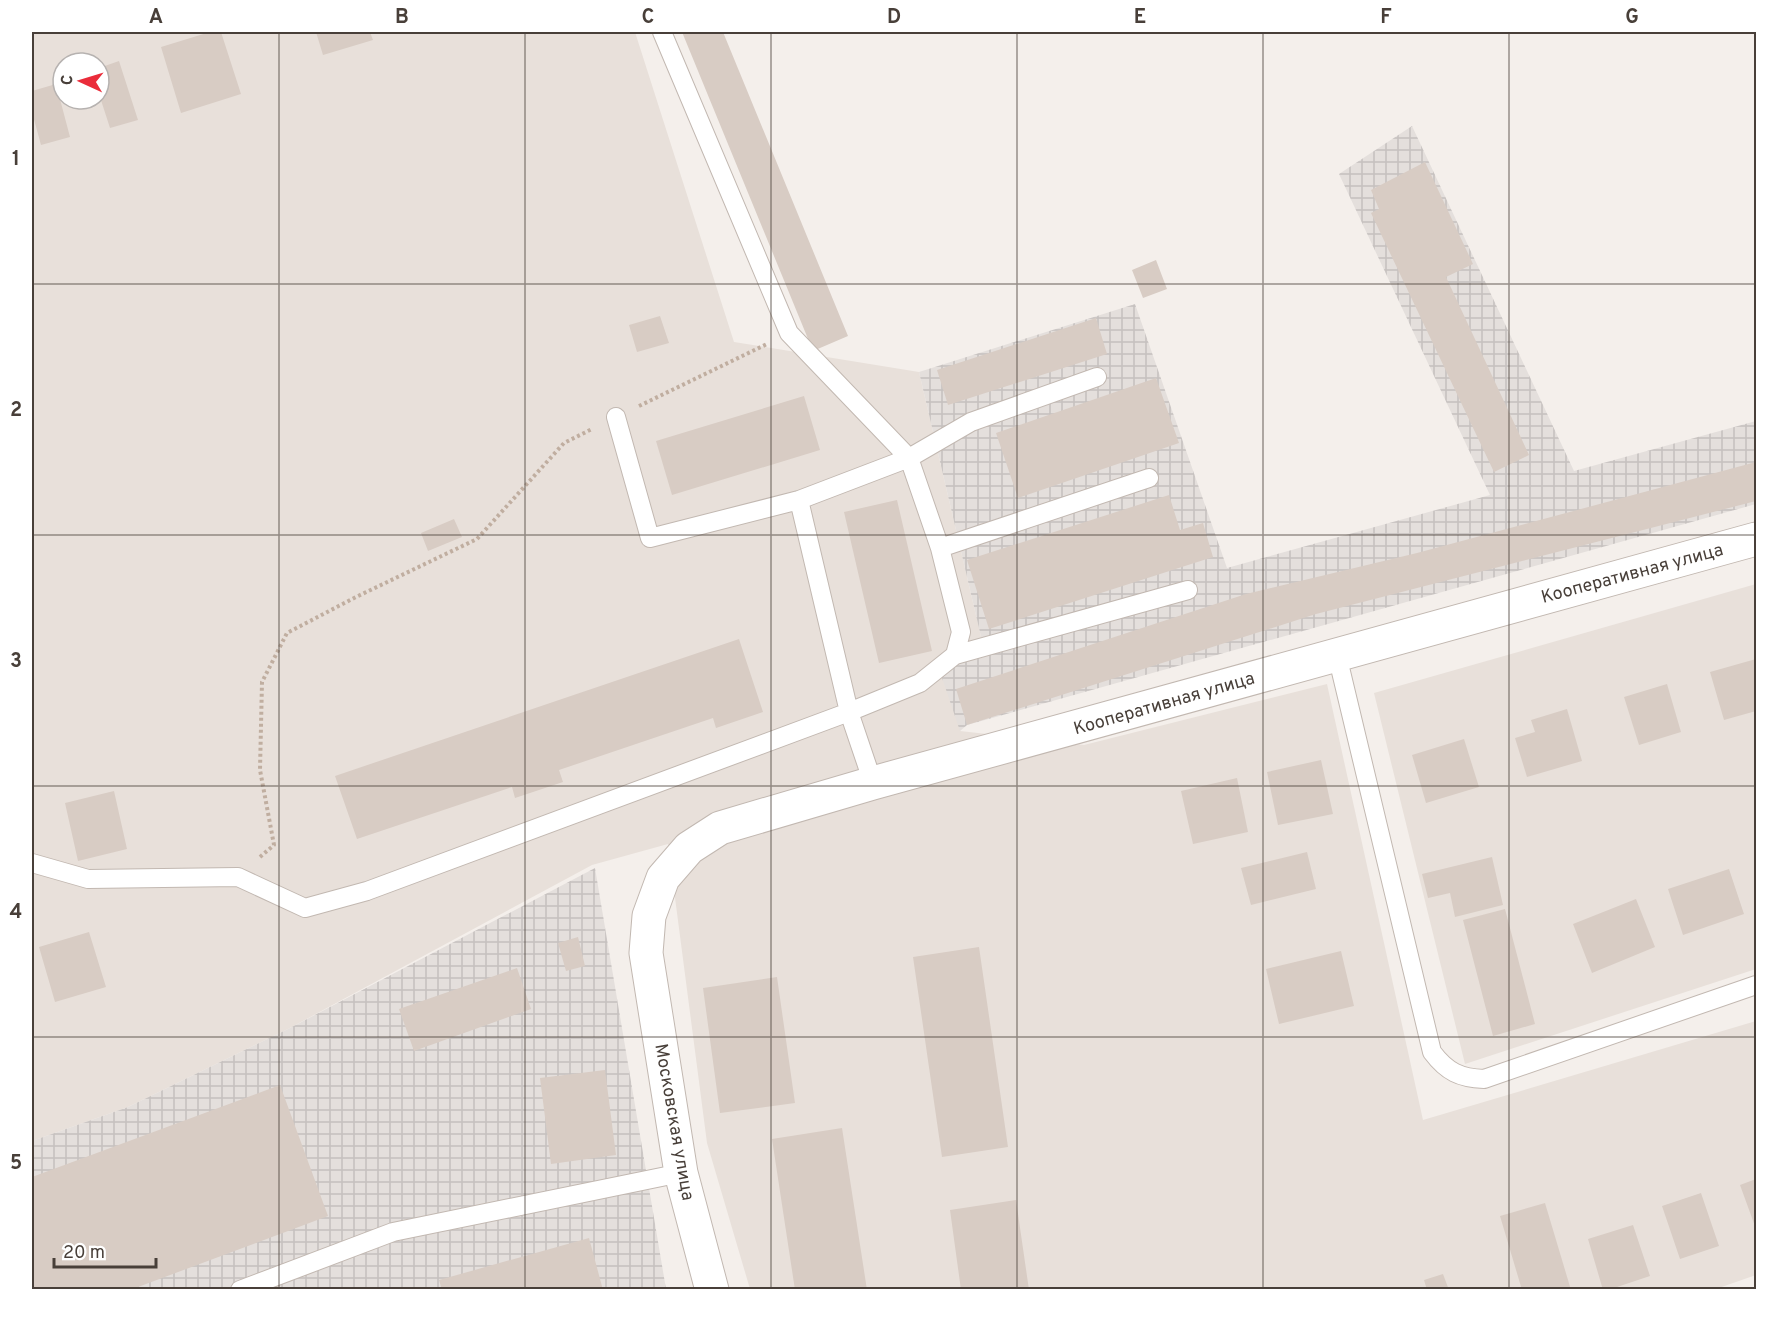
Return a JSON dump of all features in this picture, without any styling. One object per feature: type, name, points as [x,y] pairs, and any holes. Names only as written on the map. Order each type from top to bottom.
[{"type":"street","name":"Кооперативная улица","points":[[646,953],[649,916],[663,878],[689,848],[720,828],[873,783],[1756,539]]},
{"type":"street","name":"Московская улица","points":[[646,953],[681,1173],[712,1290]]},
{"type":"lane","points":[[662,32],[789,333],[909,458],[940,548],[961,632],[955,655]]},
{"type":"lane","points":[[616,417],[650,538],[799,500],[909,458],[971,422],[1097,376]]},
{"type":"lane","points":[[940,548],[1149,478]]},
{"type":"lane","points":[[799,500],[849,712],[873,783]]},
{"type":"lane","points":[[32,863],[88,879],[238,877],[305,908],[366,891],[849,712],[920,683],[955,655],[1188,590]]},
{"type":"lane","points":[[1337,655],[1432,1052],[1441,1064],[1453,1073],[1469,1078],[1484,1079],[1756,985]]},
{"type":"lane","points":[[240,1290],[393,1232],[681,1173]]},
{"type":"path","points":[[238,877],[274,845],[260,770],[262,682],[287,633],[477,539],[564,443],[789,333]]},
{"type":"shaded area","points":[[32,32],[635,32],[734,342],[919,372],[982,641],[960,731],[1084,745],[1327,684],[1423,1120],[1756,1021],[1756,1275],[1713,1290],[750,1289],[707,1143],[668,844],[592,865],[288,1029],[128,1107],[32,1141]]},
{"type":"shaded area","points":[[1412,126],[1574,471],[1756,421],[1756,504],[967,725],[960,731],[940,672],[982,641],[919,372],[1135,304],[1227,568],[1490,495],[1339,174]]},
{"type":"shaded area","points":[[1756,584],[1756,969],[1465,1064],[1374,693]]},
{"type":"shaded area","points":[[595,868],[666,1289],[32,1289],[32,1141],[128,1107],[288,1029]]},
{"type":"building","points":[[210,32],[221,32],[241,94],[181,113],[161,47]]},
{"type":"building","points":[[316,32],[370,32],[373,40],[323,55]]},
{"type":"building","points":[[682,32],[723,32],[848,336],[813,351]]},
{"type":"building","points":[[119,61],[138,120],[110,128],[104,111],[111,111],[111,64]]},
{"type":"building","points":[[51,85],[51,111],[63,111],[70,137],[41,145],[32,112],[32,91]]},
{"type":"building","points":[[1425,162],[1473,264],[1446,277],[1529,455],[1494,472],[1371,213],[1379,209],[1371,190]]},
{"type":"building","points":[[1156,260],[1167,289],[1143,298],[1132,270]]},
{"type":"building","points":[[660,316],[669,343],[637,352],[629,325]]},
{"type":"building","points":[[1096,318],[1107,354],[948,405],[937,370]]},
{"type":"building","points":[[1156,378],[1179,443],[1018,498],[996,433]]},
{"type":"building","points":[[804,396],[820,450],[672,495],[656,441]]},
{"type":"building","points":[[1756,462],[1756,501],[1316,614],[967,725],[956,689],[1246,594],[1417,553]]},
{"type":"building","points":[[1169,495],[1180,530],[1203,523],[1213,557],[989,629],[967,560]]},
{"type":"building","points":[[897,500],[932,651],[879,663],[844,512]]},
{"type":"building","points":[[454,519],[462,537],[428,551],[421,533]]},
{"type":"building","points":[[739,639],[763,712],[716,728],[713,718],[559,770],[563,782],[515,798],[512,787],[357,839],[335,776]]},
{"type":"building","points":[[1756,659],[1756,711],[1724,720],[1710,672]]},
{"type":"building","points":[[1667,684],[1681,732],[1639,745],[1624,697]]},
{"type":"building","points":[[1567,709],[1582,761],[1527,777],[1515,738],[1535,732],[1531,720]]},
{"type":"building","points":[[1464,739],[1479,787],[1426,803],[1412,755]]},
{"type":"building","points":[[1321,760],[1333,814],[1278,825],[1267,772]]},
{"type":"building","points":[[1237,778],[1248,832],[1193,844],[1181,791]]},
{"type":"building","points":[[114,791],[127,849],[78,861],[65,803]]},
{"type":"building","points":[[1307,852],[1316,889],[1251,905],[1241,868]]},
{"type":"building","points":[[1492,857],[1503,905],[1455,917],[1450,893],[1428,898],[1422,874]]},
{"type":"building","points":[[1729,869],[1744,914],[1683,935],[1668,889]]},
{"type":"building","points":[[1636,899],[1655,947],[1592,973],[1573,924]]},
{"type":"building","points":[[1505,909],[1535,1024],[1493,1036],[1463,920]]},
{"type":"building","points":[[89,932],[106,987],[55,1002],[39,947]]},
{"type":"building","points":[[578,937],[585,966],[566,971],[558,943]]},
{"type":"building","points":[[979,947],[1008,1147],[942,1157],[913,957]]},
{"type":"building","points":[[1341,951],[1354,1006],[1279,1024],[1266,969]]},
{"type":"building","points":[[517,968],[531,1009],[414,1051],[399,1009]]},
{"type":"building","points":[[777,977],[795,1103],[720,1113],[703,988]]},
{"type":"building","points":[[605,1070],[616,1155],[551,1164],[540,1078]]},
{"type":"building","points":[[280,1085],[328,1216],[130,1290],[32,1290],[32,1177]]},
{"type":"building","points":[[842,1128],[867,1290],[795,1290],[772,1139]]},
{"type":"building","points":[[1756,1179],[1756,1229],[1740,1185]]},
{"type":"building","points":[[1701,1193],[1719,1246],[1680,1259],[1662,1206]]},
{"type":"building","points":[[1016,1200],[1029,1290],[961,1290],[950,1210]]},
{"type":"building","points":[[1545,1203],[1571,1290],[1522,1290],[1500,1216]]},
{"type":"building","points":[[1633,1225],[1650,1276],[1603,1290],[1588,1239]]},
{"type":"building","points":[[589,1238],[603,1290],[442,1290],[439,1280]]},
{"type":"building","points":[[1443,1274],[1449,1290],[1427,1290],[1424,1280]]}]
